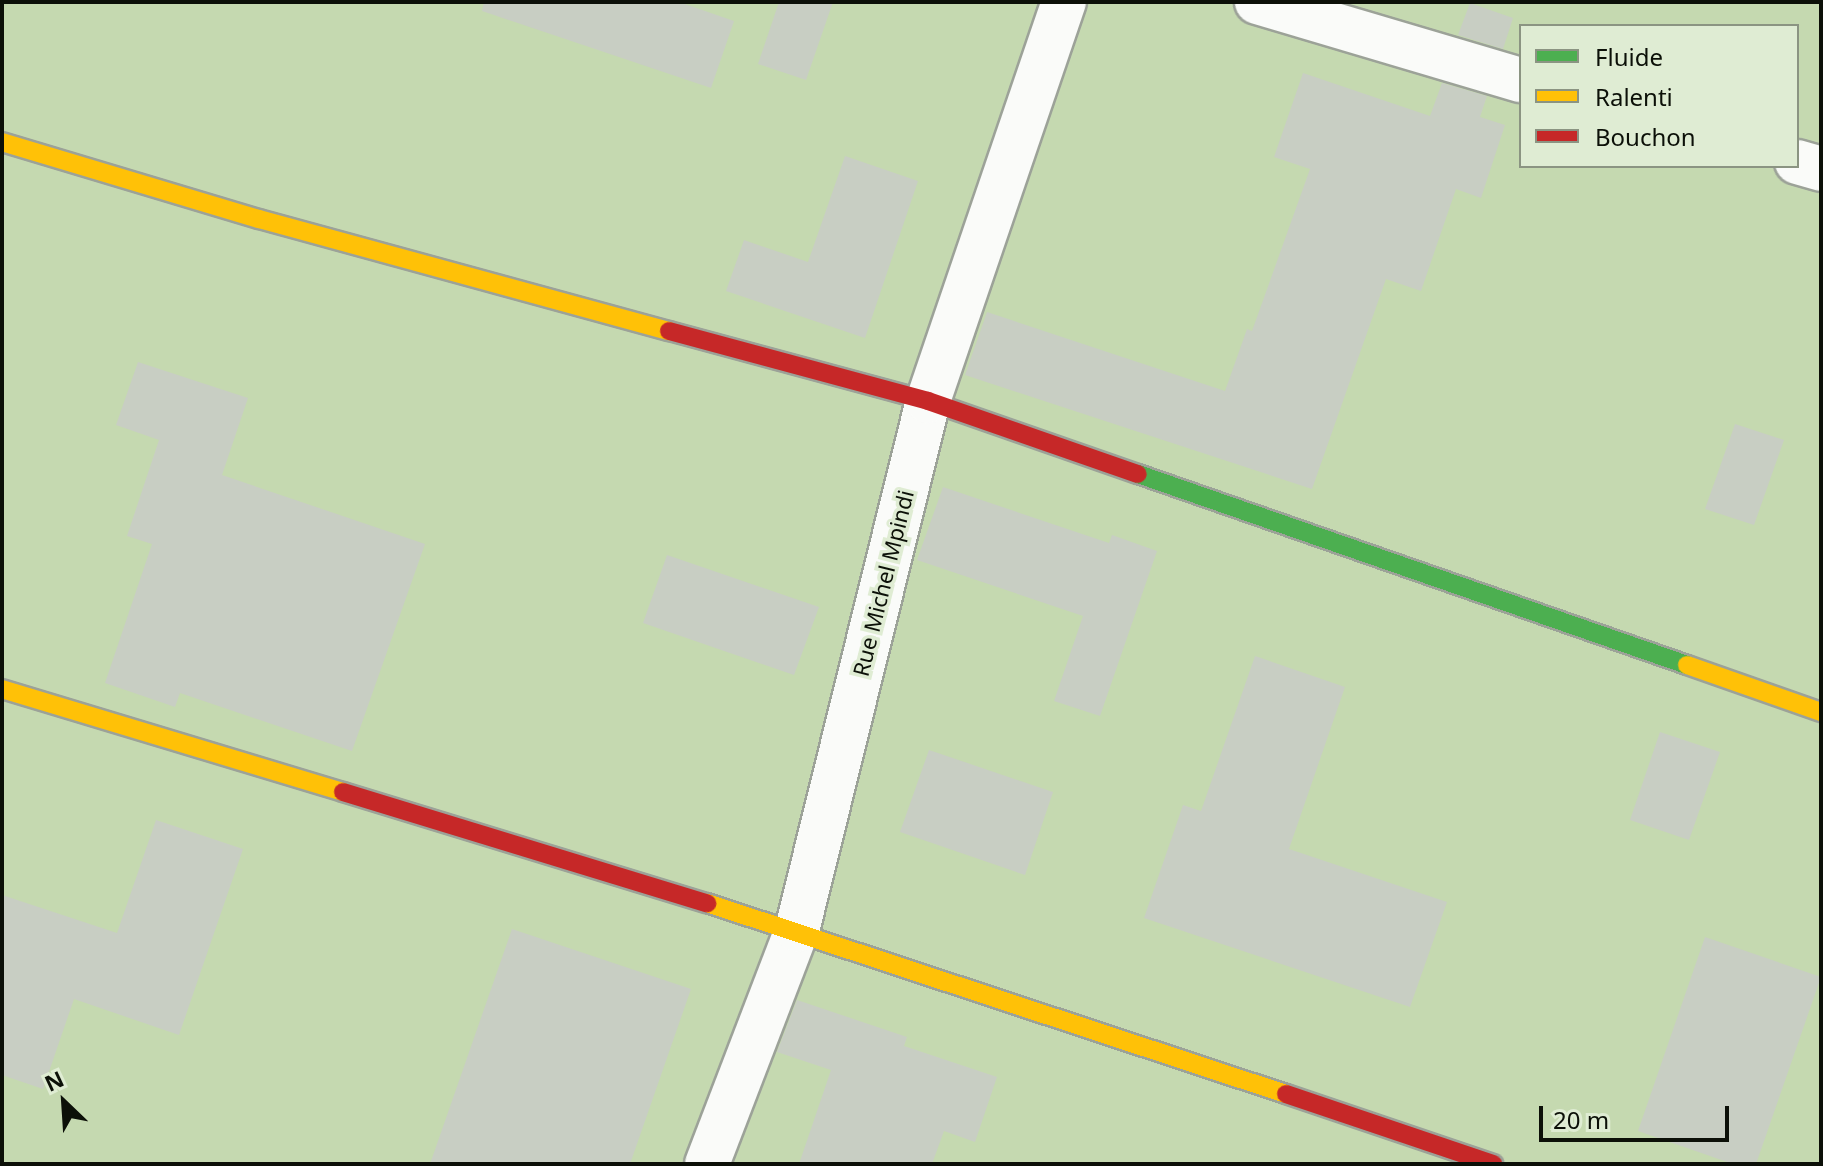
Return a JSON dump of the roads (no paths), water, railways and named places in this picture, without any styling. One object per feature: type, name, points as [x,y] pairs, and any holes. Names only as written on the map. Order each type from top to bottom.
[{"type":"street","name":"Rue Michel Mpindi","points":[[707,1164],[797,930],[928,401],[1064,2]]},
{"type":"street","points":[[1257,2],[1519,79]]},
{"type":"street","points":[[2,142],[259,219],[928,401],[1821,712]]},
{"type":"street","points":[[1799,163],[1821,169]]},
{"type":"street","points":[[2,689],[797,930],[1493,1164]]}]
